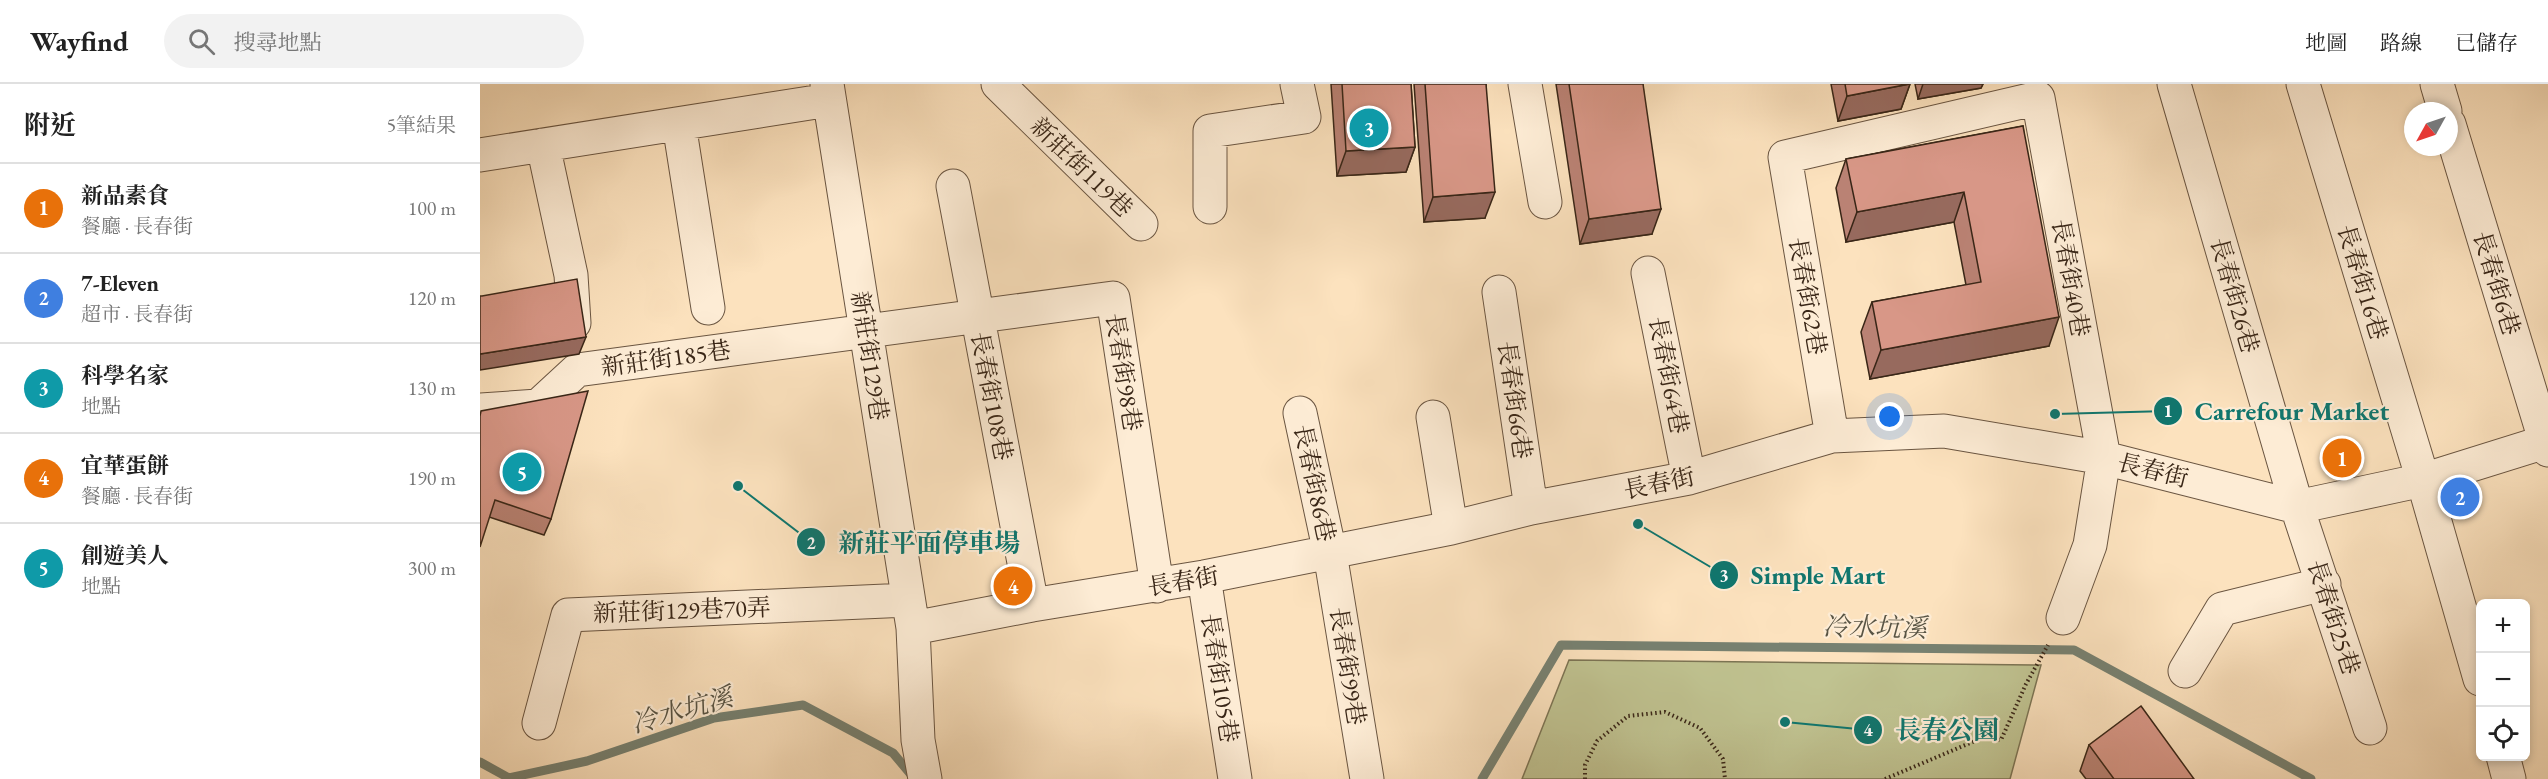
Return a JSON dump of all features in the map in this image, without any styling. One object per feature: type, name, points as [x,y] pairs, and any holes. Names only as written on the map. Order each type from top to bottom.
[{"type":"street","name":"新莊街119巷","points":[[998,84],[1141,224]]},
{"type":"street","points":[[1210,207],[1210,131],[1304,117],[1297,84]]},
{"type":"street","points":[[1525,84],[1545,202]]},
{"type":"street","name":"長春街26巷","points":[[2174,84],[2297,507]]},
{"type":"street","name":"長春街16巷","points":[[2303,84],[2476,662]]},
{"type":"street","points":[[2437,84],[2442,102]]},
{"type":"street","points":[[480,155],[679,124],[828,92]]},
{"type":"street","name":"新莊街129巷","points":[[828,92],[910,614]]},
{"type":"street","name":"長春街62巷","points":[[1832,436],[1785,157],[2038,98]]},
{"type":"street","name":"長春街40巷","points":[[2038,98],[2104,458],[2090,545],[2063,618]]},
{"type":"street","points":[[679,124],[708,308]]},
{"type":"street","points":[[543,145],[571,275],[577,370]]},
{"type":"street","name":"長春街6巷","points":[[2458,153],[2547,444]]},
{"type":"street","name":"長春街108巷","points":[[953,186],[1032,605]]},
{"type":"street","name":"長春街64巷","points":[[1648,273],[1689,478]]},
{"type":"street","name":"長春街66巷","points":[[1499,292],[1531,508]]},
{"type":"street","name":"長春街98巷","points":[[866,330],[1113,298],[1157,586]]},
{"type":"street","name":"新莊街185巷","points":[[480,410],[538,406],[577,370],[866,330]]},
{"type":"street","name":"長春街86巷","points":[[1300,413],[1330,553]]},
{"type":"street","points":[[1433,417],[1451,528]]},
{"type":"street","name":"長春街","points":[[910,614],[1032,605],[1157,586],[1330,553],[1451,528],[1531,508],[1689,478],[1832,436],[1944,431],[2104,458],[2297,507],[2423,480],[2547,444]]},
{"type":"street","name":"長春街25巷","points":[[2297,507],[2370,728]]},
{"type":"street","name":"長春街99巷","points":[[1330,553],[1367,779]]},
{"type":"street","name":"長春街105巷","points":[[1204,577],[1235,779]]},
{"type":"street","points":[[2185,671],[2222,609],[2324,584]]},
{"type":"street","points":[[910,614],[918,740],[925,779]]},
{"type":"street","name":"新莊街129巷70弄","points":[[538,723],[568,615],[910,614]]},
{"type":"street","points":[[2504,761],[2509,779]]},
{"type":"path","points":[[1885,779],[1982,738],[2001,740],[2026,684],[2063,618]]},
{"type":"path","points":[[1584,779],[1585,765],[1597,741],[1628,716],[1665,712],[1700,728],[1723,759],[1725,779]]},
{"type":"green space","points":[[1569,660],[2041,665],[2010,779],[1522,779]]},
{"type":"building","points":[[1342,84],[1411,84],[1415,147],[1346,151]]},
{"type":"building","points":[[1425,84],[1486,84],[1495,192],[1433,197]]},
{"type":"building","points":[[1569,84],[1643,84],[1661,209],[1589,219]]},
{"type":"building","points":[[1845,84],[1909,84],[1847,96]]},
{"type":"building","points":[[2023,126],[2059,317],[1881,350],[1872,302],[1981,282],[1964,192],[1857,212],[1846,159]]},
{"type":"building","points":[[577,279],[586,337],[480,354],[480,296]]},
{"type":"building","points":[[588,391],[551,519],[495,500],[480,547],[481,411]]},
{"type":"building","points":[[2141,706],[2194,779],[2114,779],[2089,745]]},
{"type":"waterway","name":"冷水坑溪","points":[[1482,779],[1561,645],[2074,650],[2311,779]]},
{"type":"waterway","name":"冷水坑溪","points":[[480,762],[509,778],[587,761],[714,718],[803,705],[893,753],[913,777]]},
{"type":"place","name":"科學名家","points":[[1369,128]]},
{"type":"place","name":"Carrefour Market","points":[[2055,414]]},
{"type":"place","name":"新品素食","points":[[2342,458]]},
{"type":"place","name":"創遊美人","points":[[522,472]]},
{"type":"place","name":"新莊平面停車場","points":[[738,486]]},
{"type":"place","name":"7-Eleven","points":[[2460,497]]},
{"type":"place","name":"Simple Mart","points":[[1638,524]]},
{"type":"place","name":"宜華蛋餅","points":[[1013,586]]},
{"type":"place","name":"長春公園","points":[[1785,722]]}]
